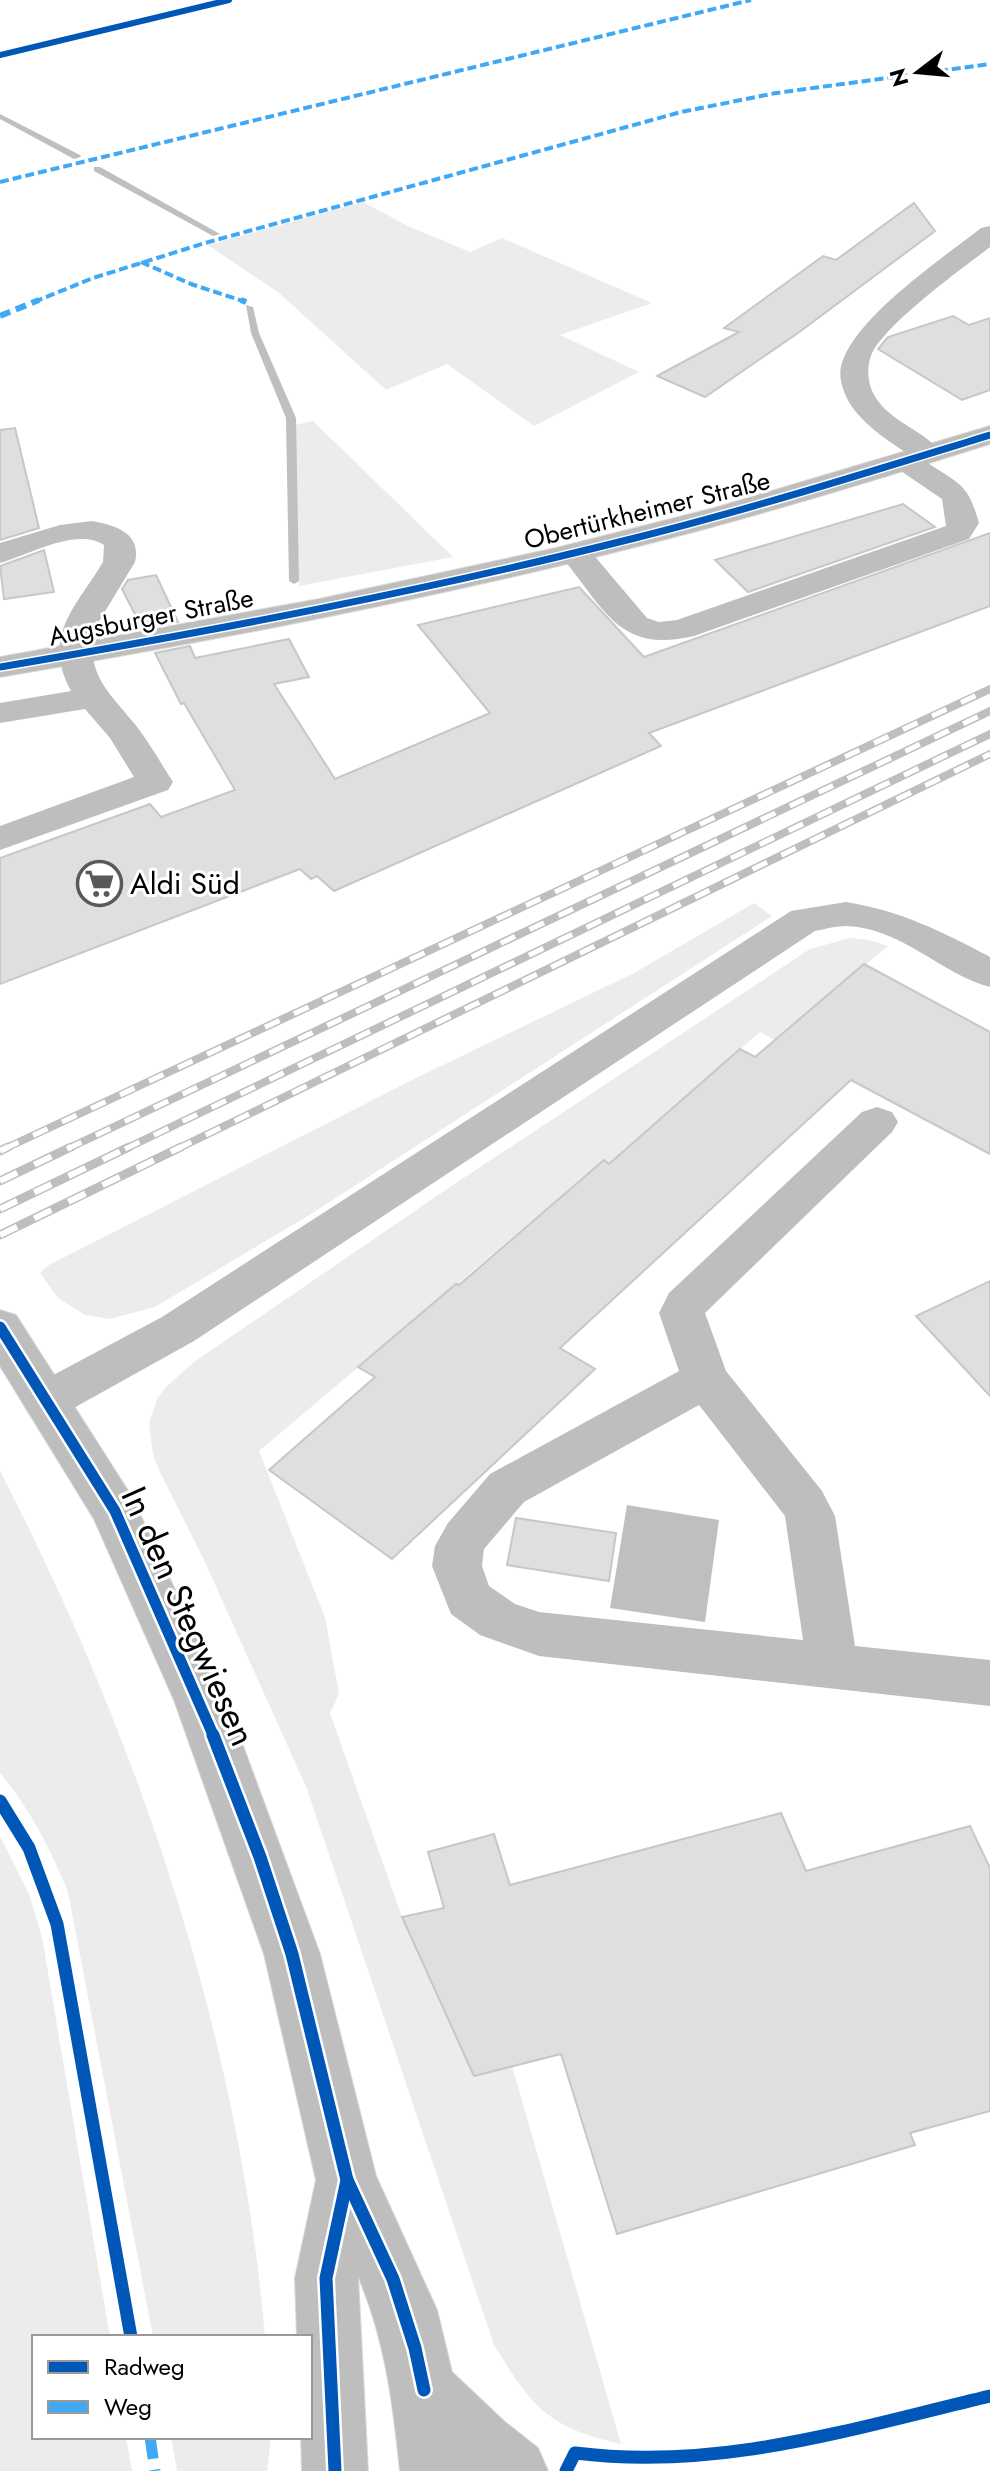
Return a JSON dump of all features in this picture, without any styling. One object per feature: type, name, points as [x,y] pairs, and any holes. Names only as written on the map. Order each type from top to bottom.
[{"type":"main road","points":[[575,553],[635,625],[657,632],[682,629],[958,532],[963,523],[956,495],[916,458],[863,401],[856,383],[854,365],[865,342],[990,234]]},
{"type":"main road","points":[[954,265],[990,262]]},
{"type":"main road","name":"Obertürkheimer Straße","points":[[309,609],[575,553],[740,511],[990,435]]},
{"type":"main road","points":[[0,553],[83,529],[107,533],[118,542],[121,551],[119,561],[94,595],[79,633],[76,654],[90,698],[121,730],[155,782],[0,839]]},
{"type":"main road","name":"Augsburger Straße","points":[[0,667],[309,609]]},
{"type":"main road","points":[[0,713],[90,698]]},
{"type":"main road","points":[[46,1401],[178,1329],[805,920],[846,914],[872,918],[918,935],[990,974]]},
{"type":"main road","points":[[832,1665],[807,1511],[705,1379],[682,1313],[685,1305],[877,1122]]},
{"type":"main road","name":"In den Stegwiesen","points":[[0,1327],[107,1497],[200,1700],[260,1857],[292,1954],[347,2180],[405,2310],[424,2390],[433,2471]]},
{"type":"main road","points":[[705,1379],[499,1494],[460,1546],[457,1566],[462,1589],[485,1614],[539,1634],[990,1683]]},
{"type":"main road","name":"In den Stegwiesen","points":[[335,2471],[326,2278],[347,2180]]},
{"type":"main road","points":[[424,2390],[482,2445],[515,2471]]},
{"type":"shaded area","points":[[363,202],[408,226],[470,252],[502,238],[652,303],[560,335],[639,372],[534,426],[447,364],[386,390],[279,293],[208,245]]},
{"type":"shaded area","points":[[313,421],[453,557],[299,586],[295,425]]},
{"type":"shaded area","points":[[754,903],[772,916],[311,1214],[155,1307],[109,1319],[85,1315],[58,1298],[40,1273],[49,1265],[418,1077],[634,973]]},
{"type":"shaded area","points":[[850,938],[888,946],[775,1040],[760,1032],[609,1163],[603,1161],[259,1451],[325,1617],[339,1694],[330,1713],[402,1917],[474,2076],[512,2066],[621,2444],[576,2430],[544,2412],[520,2384],[494,2345],[307,1789],[204,1560],[160,1472],[153,1455],[149,1424],[157,1399],[194,1362],[450,1187],[810,949]]},
{"type":"shaded area","points":[[0,1471],[96,1677],[138,1783],[174,1891],[206,2001],[232,2112],[252,2224],[265,2335],[153,2335],[68,1892],[38,1830],[0,1773]]},
{"type":"shaded area","points":[[627,1505],[719,1520],[705,1622],[610,1608]]},
{"type":"shaded area","points":[[0,1836],[29,1894],[42,1937],[110,2335],[32,2335],[32,2439],[126,2439],[132,2471],[0,2471]]},
{"type":"shaded area","points":[[171,2439],[271,2439],[267,2471],[177,2471]]},
{"type":"building","points":[[914,203],[935,231],[798,333],[705,397],[657,376],[739,332],[724,328],[823,256],[836,260]]},
{"type":"building","points":[[953,316],[969,325],[990,318],[990,390],[962,400],[878,349],[888,337]]},
{"type":"building","points":[[15,428],[39,528],[0,540],[0,430]]},
{"type":"building","points":[[903,504],[935,527],[748,592],[715,560]]},
{"type":"building","points":[[990,533],[990,606],[649,733],[661,746],[334,891],[317,876],[311,879],[300,869],[0,984],[0,858],[150,804],[161,817],[235,790],[184,703],[181,704],[155,653],[190,646],[195,658],[289,639],[309,677],[274,684],[335,779],[490,713],[418,625],[579,587],[644,657]]},
{"type":"building","points":[[44,550],[54,592],[4,599],[0,566]]},
{"type":"building","points":[[156,575],[178,622],[142,628],[122,589],[128,580]]},
{"type":"building","points":[[864,964],[990,1032],[990,1154],[851,1080],[560,1348],[595,1369],[392,1559],[269,1470],[375,1377],[358,1367],[604,1160],[609,1164],[740,1049],[755,1057]]},
{"type":"building","points":[[990,1281],[990,1396],[916,1316]]},
{"type":"building","points":[[516,1518],[616,1533],[609,1581],[507,1565]]},
{"type":"building","points":[[781,1813],[806,1871],[970,1826],[990,1868],[990,2111],[910,2133],[915,2145],[617,2234],[561,2054],[474,2076],[402,1917],[444,1908],[428,1852],[494,1834],[510,1885]]},
{"type":"waterway","points":[[0,116],[77,157]]},
{"type":"waterway","points":[[97,169],[216,234]]},
{"type":"waterway","points":[[249,307],[255,333],[291,418],[294,581]]},
{"type":"railway","points":[[4,1149],[990,689]]},
{"type":"railway","points":[[67,1149],[990,711]]},
{"type":"railway","points":[[125,1149],[990,734]]},
{"type":"railway","points":[[177,1149],[990,754]]},
{"type":"railway","points":[[4,1149],[8,1147]]},
{"type":"railway","points":[[0,1181],[71,1147]]},
{"type":"railway","points":[[0,1209],[129,1147]]},
{"type":"railway","points":[[0,1235],[181,1147]]},
{"type":"railway","points":[[0,1151],[4,1149]]},
{"type":"marked path","points":[[0,182],[751,0]]},
{"type":"marked path","points":[[0,316],[93,278],[205,243],[681,112],[776,93],[990,64]]},
{"type":"marked path","points":[[141,262],[191,284],[246,302]]},
{"type":"marked path","points":[[150,2439],[155,2471]]},
{"type":"cycle path","points":[[0,55],[229,0]]},
{"type":"cycle path","points":[[0,667],[160,640],[478,576],[724,514],[990,435]]},
{"type":"cycle path","points":[[0,1327],[115,1511],[200,1700],[260,1857],[292,1954],[347,2180],[393,2279],[415,2348],[424,2390]]},
{"type":"cycle path","points":[[0,1801],[29,1848],[57,1924],[131,2335]]},
{"type":"cycle path","points":[[335,2471],[326,2278],[347,2180]]},
{"type":"cycle path","points":[[566,2471],[575,2453],[641,2461],[738,2456],[990,2396]]},
{"type":"place","name":"Aldi Süd","points":[[99,884]]}]
